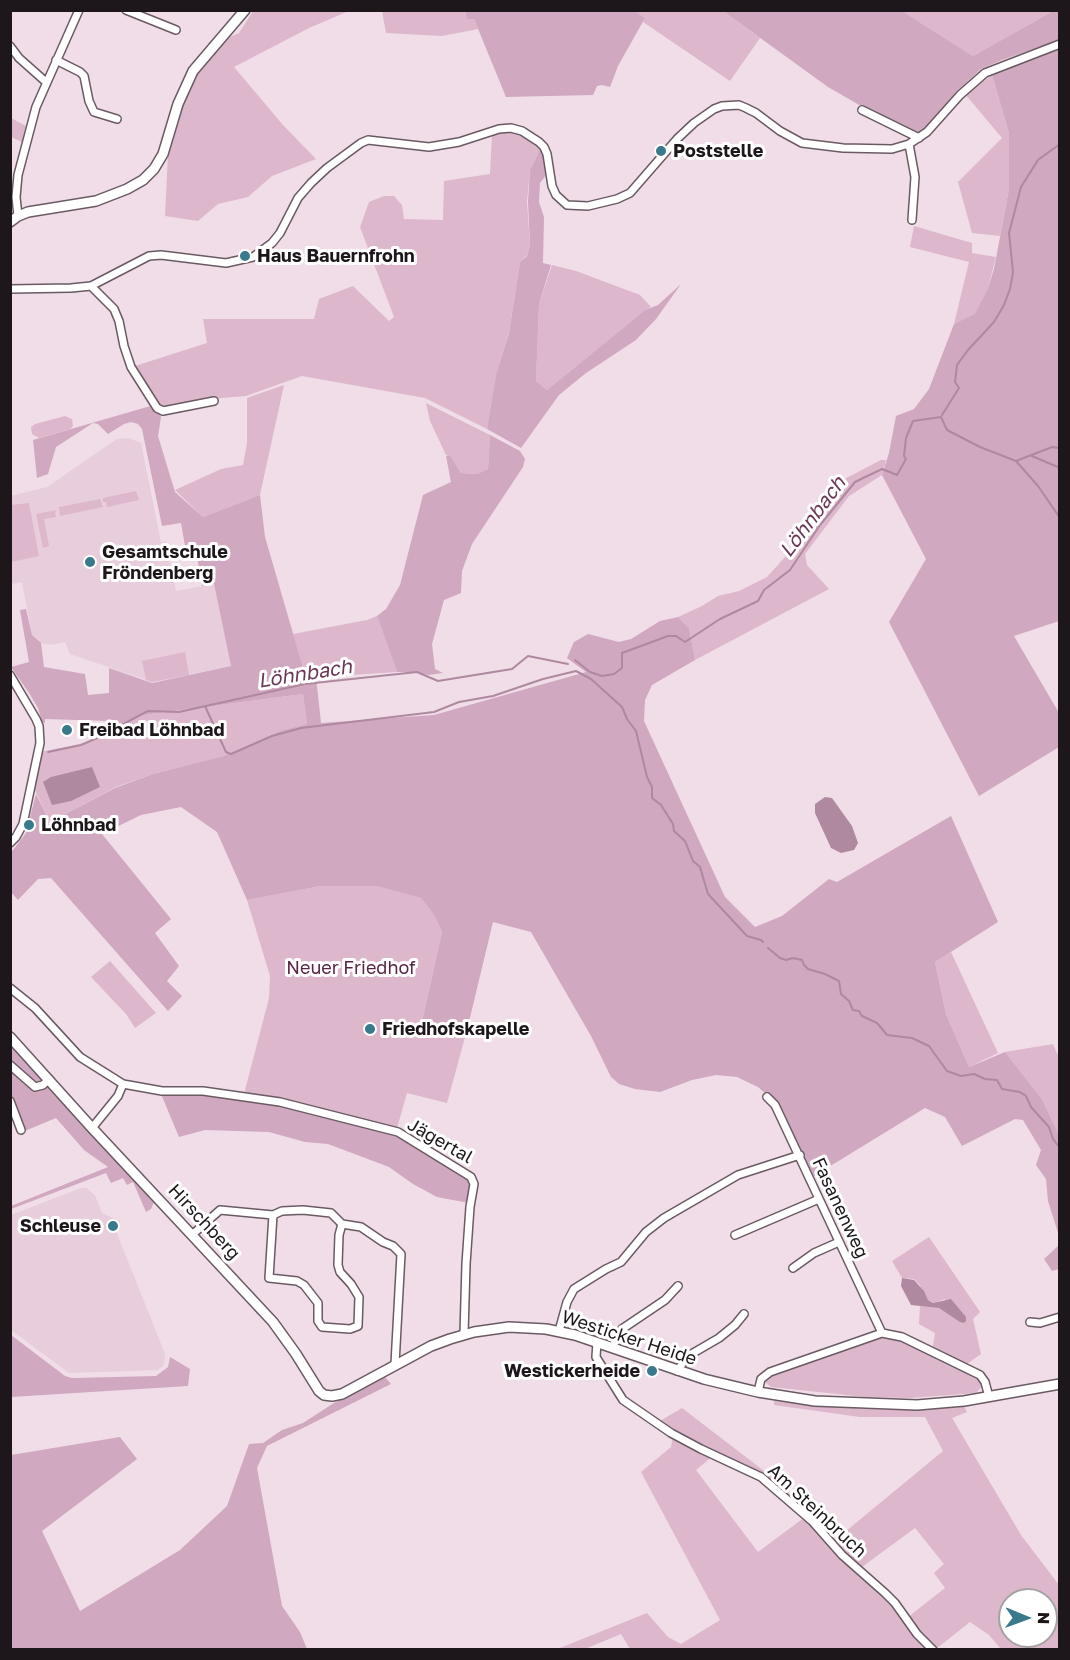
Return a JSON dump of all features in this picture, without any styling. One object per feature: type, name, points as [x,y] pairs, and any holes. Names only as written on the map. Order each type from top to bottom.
[{"type":"street","points":[[14,219],[18,175],[36,107],[79,10]]},
{"type":"street","points":[[126,10],[176,30]]},
{"type":"street","points":[[14,219],[28,212],[96,201],[143,180],[154,169],[163,154],[178,104],[193,71],[245,10]]},
{"type":"street","points":[[10,289],[91,286],[149,256],[162,255],[226,263],[253,257],[262,252],[276,238],[298,198],[311,183],[336,162],[369,140],[429,147],[459,142],[488,131],[504,128],[517,130],[531,136],[544,147],[548,154],[552,186],[562,200],[567,205],[588,206],[617,199],[630,193],[671,145],[694,123],[722,106],[739,105],[746,108],[780,131],[802,142],[843,148],[892,149],[909,144],[927,132],[960,95],[985,73],[1059,44]]},
{"type":"street","points":[[10,46],[19,58],[46,82]]},
{"type":"street","points":[[56,60],[84,76],[89,101],[94,112],[117,119]]},
{"type":"street","points":[[862,110],[919,138]]},
{"type":"street","points":[[909,144],[915,177],[912,220]]},
{"type":"street","points":[[91,286],[114,309],[131,367],[157,408],[163,411],[214,401]]},
{"type":"street","points":[[10,675],[36,719],[39,726],[40,743],[23,824],[10,843]]},
{"type":"street","points":[[10,988],[35,1008],[80,1057],[123,1084],[118,1096],[92,1128]]},
{"type":"street","name":"Hirschberg","points":[[10,1037],[273,1322],[319,1391],[324,1395]]},
{"type":"street","points":[[10,1065],[35,1087],[43,1085],[49,1079]]},
{"type":"street","name":"Jägertal","points":[[123,1084],[162,1091],[196,1090],[280,1102],[398,1132],[471,1177],[474,1184],[466,1264],[464,1334]]},
{"type":"street","name":"Fasanenweg","points":[[767,1097],[776,1105],[882,1333]]},
{"type":"street","points":[[10,1101],[21,1130]]},
{"type":"street","points":[[560,1331],[567,1302],[574,1289],[606,1269],[621,1263],[646,1232],[664,1218],[738,1175],[800,1155]]},
{"type":"street","points":[[735,1235],[819,1199]]},
{"type":"street","points":[[193,1234],[220,1210],[273,1215],[282,1211],[303,1210],[331,1214],[342,1224],[361,1227],[382,1242],[393,1246],[400,1254],[395,1364]]},
{"type":"street","points":[[273,1215],[269,1278],[297,1281],[304,1285],[318,1303],[318,1321],[322,1327],[350,1329],[358,1326],[359,1297],[340,1272],[338,1265],[339,1235],[342,1224]]},
{"type":"street","points":[[793,1268],[814,1253],[839,1242]]},
{"type":"street","points":[[612,1348],[627,1324],[659,1304],[678,1287]]},
{"type":"street","points":[[677,1371],[688,1356],[719,1338],[744,1314]]},
{"type":"street","points":[[1030,1322],[1040,1323],[1059,1317]]},
{"type":"street","name":"Westicker Heide","points":[[324,1395],[342,1395],[431,1346],[464,1334],[509,1327],[560,1331],[677,1371],[758,1392],[815,1401],[917,1405],[1016,1393],[1059,1384]]},
{"type":"street","points":[[758,1392],[761,1378],[770,1372],[882,1333],[902,1337],[980,1375],[985,1382],[988,1397]]},
{"type":"street","name":"Am Steinbruch","points":[[597,1342],[596,1357],[623,1400],[691,1444],[762,1477],[812,1521],[842,1555],[890,1598],[917,1634],[933,1650]]},
{"type":"shaded area","points":[[633,10],[645,18],[618,66],[610,87],[597,86],[593,95],[506,97],[474,19],[467,19],[465,11]]},
{"type":"shaded area","points":[[723,11],[902,11],[973,56],[1053,11],[1058,11],[1059,40],[981,69],[957,91],[920,135],[868,110],[828,87]]},
{"type":"shaded area","points":[[1059,47],[1059,621],[1014,636],[1059,713],[1059,747],[979,796],[889,622],[926,559],[882,475],[896,416],[914,409],[929,389],[954,324],[975,314],[988,288],[994,269],[1009,189],[1009,133],[992,75]]},
{"type":"shaded area","points":[[540,149],[544,155],[547,174],[540,183],[539,202],[544,217],[543,263],[551,265],[539,304],[536,381],[547,390],[645,310],[658,305],[681,284],[656,319],[636,340],[586,373],[559,395],[521,448],[487,429],[496,374],[509,333],[520,262],[527,256],[530,245],[528,202],[530,170]]},
{"type":"shaded area","points":[[154,405],[161,417],[158,436],[175,492],[203,517],[260,495],[265,537],[306,678],[316,677],[321,723],[434,715],[586,672],[567,658],[574,642],[588,634],[619,642],[631,639],[660,621],[678,617],[689,628],[695,660],[652,685],[645,700],[644,721],[725,897],[755,927],[782,916],[829,879],[837,882],[951,816],[998,922],[935,962],[946,1014],[969,1067],[1005,1052],[1042,1099],[1059,1135],[1059,1236],[1048,1201],[1046,1179],[1036,1165],[1041,1150],[1023,1120],[1015,1119],[962,1146],[945,1117],[925,1108],[814,1176],[778,1104],[758,1087],[737,1077],[716,1075],[692,1080],[660,1092],[635,1089],[619,1084],[611,1077],[591,1036],[531,932],[493,922],[467,1030],[422,1022],[442,932],[434,915],[421,898],[376,886],[321,886],[247,900],[217,832],[181,807],[141,815],[102,834],[171,919],[155,933],[179,966],[167,981],[182,996],[168,1011],[51,878],[38,879],[18,900],[11,892],[10,854],[26,833],[36,794],[50,822],[115,788],[153,774],[223,756],[282,730],[307,724],[303,694],[143,715],[119,727],[109,721],[45,719],[45,723],[42,722],[38,708],[11,667],[29,662],[20,610],[26,609],[32,635],[41,643],[44,667],[85,674],[88,695],[109,693],[109,668],[152,683],[231,666],[214,584],[202,586],[196,551],[186,552],[181,523],[162,526],[142,429],[138,424],[131,422],[124,424],[108,434],[98,424],[93,423],[56,447],[48,474],[37,478],[33,440]]},
{"type":"shaded area","points":[[490,435],[520,451],[525,459],[523,467],[472,544],[462,571],[461,593],[444,600],[432,644],[435,669],[443,673],[429,675],[397,672],[377,616],[386,609],[400,585],[423,495],[451,482],[446,456],[450,455],[461,473],[477,474],[488,469]]},
{"type":"shaded area","name":"Gesamtschule Fröndenberg","points":[[129,438],[141,443],[161,542],[166,542],[176,591],[214,584],[231,666],[152,682],[70,654],[65,642],[51,645],[41,643],[32,635],[22,582],[11,584],[10,496],[47,487],[117,439]]},
{"type":"shaded area","points":[[92,767],[100,787],[71,801],[52,805],[43,782],[51,777]]},
{"type":"shaded area","points":[[825,797],[832,798],[852,826],[858,843],[854,850],[841,853],[831,848],[815,813],[815,804]]},
{"type":"shaded area","points":[[10,1044],[154,1202],[151,1209],[146,1212],[133,1182],[127,1185],[123,1178],[111,1183],[106,1173],[11,1209],[11,1206],[108,1167],[84,1150],[56,1118],[20,1133],[11,1110]]},
{"type":"shaded area","points":[[199,1093],[240,1101],[286,1106],[397,1135],[466,1176],[471,1184],[469,1203],[437,1197],[389,1167],[328,1144],[305,1142],[269,1132],[205,1130],[179,1137],[161,1094]]},
{"type":"shaded area","points":[[86,1188],[95,1195],[102,1213],[120,1221],[116,1231],[165,1354],[164,1365],[158,1370],[69,1373],[11,1330],[11,1215]]},
{"type":"shaded area","points":[[1059,1245],[1059,1269],[1052,1271],[1044,1259]]},
{"type":"shaded area","points":[[902,1278],[914,1280],[924,1291],[928,1300],[933,1303],[951,1299],[966,1317],[966,1321],[960,1322],[939,1308],[911,1305],[901,1286]]},
{"type":"shaded area","points":[[11,1335],[65,1376],[72,1378],[156,1376],[168,1367],[170,1357],[190,1369],[188,1386],[11,1397]]},
{"type":"shaded area","points":[[385,1377],[391,1384],[267,1446],[257,1468],[282,1606],[300,1632],[307,1649],[11,1650],[11,1455],[120,1437],[137,1459],[42,1531],[80,1611],[180,1550],[227,1506],[249,1444],[263,1443],[282,1430],[303,1423],[334,1403]]},
{"type":"green space","points":[[253,11],[349,11],[309,28],[234,67],[283,125],[316,159],[272,176],[248,197],[218,204],[198,221],[165,216],[168,154],[177,119],[190,86],[212,52],[227,38],[239,33]]},
{"type":"green space","points":[[382,11],[465,11],[467,19],[474,19],[478,29],[442,36],[386,33]]},
{"type":"green space","points":[[634,11],[723,11],[760,38],[730,81],[643,22],[645,18]]},
{"type":"green space","points":[[902,11],[1053,11],[973,56]]},
{"type":"green space","points":[[992,75],[1009,133],[1009,189],[1000,236],[972,233],[958,182],[1002,138],[965,94]]},
{"type":"green space","points":[[11,118],[26,126],[22,142],[11,137]]},
{"type":"green space","points":[[504,131],[529,139],[540,149],[530,170],[527,202],[530,245],[527,255],[520,262],[509,332],[496,374],[487,429],[425,398],[302,376],[246,396],[221,398],[164,410],[159,407],[132,367],[207,343],[203,319],[314,319],[319,299],[353,286],[389,321],[394,317],[360,227],[369,202],[384,196],[394,196],[402,205],[404,219],[443,220],[444,181],[490,174],[492,134]]},
{"type":"green space","points":[[914,226],[972,243],[972,253],[996,257],[988,288],[975,315],[954,324],[969,262],[910,247]]},
{"type":"green space","points":[[552,265],[576,271],[640,295],[651,307],[547,390],[536,381],[539,304]]},
{"type":"green space","points":[[284,385],[260,495],[203,517],[175,490],[221,469],[243,465],[247,443],[247,398]]},
{"type":"green space","points":[[426,403],[490,435],[488,469],[477,474],[461,473],[450,455],[446,455],[430,421]]},
{"type":"green space","points":[[65,416],[72,419],[73,426],[70,429],[39,438],[32,434],[31,427],[35,424]]},
{"type":"green space","points":[[881,460],[886,460],[882,475],[849,496],[805,554],[807,565],[829,589],[695,660],[689,628],[678,617],[718,596],[739,591],[767,577],[794,547],[835,484]]},
{"type":"green space","points":[[136,491],[139,500],[107,507],[106,502],[103,502],[103,498]]},
{"type":"green space","points":[[100,499],[103,507],[60,516],[59,507]]},
{"type":"green space","points":[[29,503],[39,556],[11,562],[11,505]]},
{"type":"green space","points":[[57,510],[56,517],[44,519],[49,546],[43,548],[36,514]]},
{"type":"green space","points":[[377,616],[397,672],[306,678],[293,634],[367,620]]},
{"type":"green space","points":[[185,652],[189,675],[152,682],[146,680],[142,661]]},
{"type":"green space","name":"Löhnbad","points":[[303,694],[307,724],[282,730],[223,756],[153,774],[116,787],[50,822],[32,784],[40,752],[90,742],[143,715]]},
{"type":"green space","name":"Neuer Friedhof","points":[[321,886],[376,886],[421,898],[434,915],[442,932],[422,1022],[467,1030],[447,1103],[407,1093],[397,1128],[280,1098],[244,1094],[269,998],[270,976],[247,900]]},
{"type":"green space","points":[[951,952],[998,1053],[969,1067],[946,1014],[935,962]]},
{"type":"green space","points":[[110,961],[156,1013],[135,1028],[126,1014],[91,977]]},
{"type":"green space","points":[[1053,1044],[1059,1058],[1059,1135],[1042,1099],[1005,1052]]},
{"type":"green space","points":[[929,1237],[980,1312],[973,1319],[981,1354],[964,1366],[932,1352],[935,1333],[919,1324],[920,1306],[939,1308],[949,1314],[945,1299],[934,1303],[928,1300],[919,1284],[914,1279],[902,1278],[892,1261]]},
{"type":"green space","points":[[882,1335],[901,1339],[980,1378],[982,1386],[976,1393],[910,1398],[865,1397],[771,1387],[765,1382],[770,1373]]},
{"type":"green space","points":[[774,1401],[865,1409],[918,1410],[964,1406],[967,1412],[952,1418],[1021,1535],[1059,1585],[1059,1649],[1000,1648],[1058,1648],[1058,1588],[998,1588],[998,1646],[989,1635],[970,1622],[936,1649],[908,1617],[945,1588],[934,1573],[944,1564],[915,1528],[862,1567],[834,1541],[943,1451],[925,1417],[860,1417],[774,1405]]},
{"type":"green space","points":[[682,1408],[781,1484],[807,1514],[762,1474],[702,1445],[660,1421]]},
{"type":"green space","points":[[673,1435],[713,1456],[696,1470],[758,1552],[805,1517],[885,1595],[929,1649],[630,1649],[621,1634],[585,1649],[555,1650],[647,1613],[668,1637],[681,1644],[720,1620],[641,1472],[671,1447]]},
{"type":"waterway","points":[[942,415],[959,388],[955,382],[957,365],[994,322],[1010,289],[1013,272],[1009,233],[1021,187],[1038,160],[1060,144]]},
{"type":"waterway","name":"Löhnbach","points":[[575,660],[590,672],[602,676],[614,674],[622,668],[622,653],[668,636],[676,636],[685,642],[720,619],[758,601],[764,590],[790,570],[820,525],[855,482],[882,469],[897,475],[906,459],[904,456],[906,438],[913,421],[941,417],[947,430],[980,447],[1016,461],[1052,447],[1060,448]]},
{"type":"waterway","points":[[1032,456],[1060,468]]},
{"type":"waterway","points":[[1016,461],[1038,486],[1060,518]]},
{"type":"waterway","name":"Löhnbach","points":[[48,752],[81,745],[148,711],[179,712],[305,684],[417,672],[438,681],[512,669],[528,656],[568,664]]},
{"type":"waterway","points":[[205,706],[226,752],[231,754],[272,736],[301,728],[434,712],[459,702],[493,696],[543,679],[576,671],[591,679],[622,707],[636,731],[647,777],[652,787],[652,798],[661,805],[673,824],[674,831],[685,841],[693,861],[700,867],[708,894],[747,936],[763,942]]},
{"type":"waterway","points":[[768,948],[780,958],[802,960],[808,969],[839,981],[841,994],[849,1001],[853,1010],[859,1011],[862,1016],[877,1023],[887,1035],[912,1038],[929,1046],[947,1071],[961,1076],[974,1074],[985,1079],[997,1080],[1002,1089],[1020,1092],[1026,1096],[1031,1107],[1049,1127],[1053,1139],[1060,1148]]},
{"type":"place","name":"Poststelle","points":[[661,151]]},
{"type":"place","name":"Haus Bauernfrohn","points":[[245,256]]},
{"type":"place","name":"Gesamtschule Fröndenberg","points":[[90,562]]},
{"type":"place","name":"Freibad Löhnbad","points":[[67,730]]},
{"type":"place","name":"Löhnbad","points":[[29,825]]},
{"type":"place","name":"Friedhofskapelle","points":[[370,1029]]},
{"type":"place","name":"Schleuse","points":[[113,1226]]},
{"type":"place","name":"Westickerheide","points":[[652,1371]]}]
